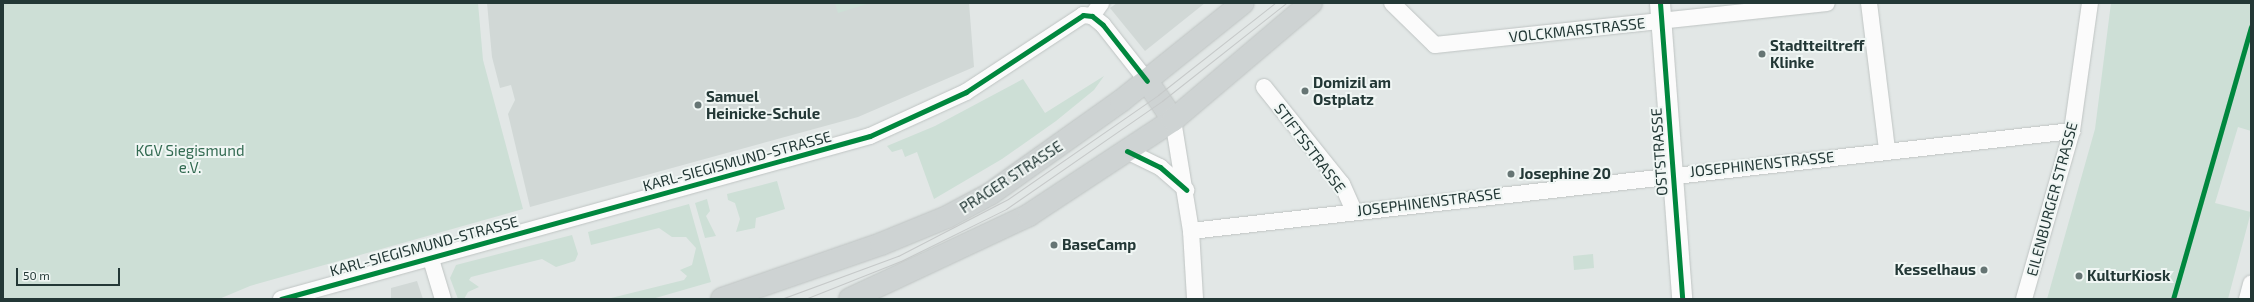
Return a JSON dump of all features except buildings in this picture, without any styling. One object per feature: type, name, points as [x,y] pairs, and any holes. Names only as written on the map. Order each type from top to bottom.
[{"type":"main road","name":"PRAGER STRASSE","points":[[722,299],[947,218],[990,194],[1148,81],[1243,3]]},
{"type":"main road","points":[[850,299],[1016,223],[1173,120],[1311,3]]},
{"type":"main road","points":[[1148,81],[1173,120]]},
{"type":"street","name":"VOLCKMARSTRASSE","points":[[1392,3],[1435,45],[1661,12],[1827,3]]},
{"type":"street","points":[[1869,3],[1887,150]]},
{"type":"street","name":"EILENBURGER STRASSE","points":[[2024,299],[2072,131],[2090,3]]},
{"type":"street","name":"KARL-SIEGISMUND-STRASSE","points":[[280,299],[430,256],[870,136],[966,92],[1020,60],[1074,20],[1097,9],[1148,81]]},
{"type":"street","name":"OSTSTRASSE","points":[[1661,12],[1682,299]]},
{"type":"street","name":"STIFTSSTRASSE","points":[[1264,87],[1342,184],[1354,211]]},
{"type":"street","points":[[1173,120],[1186,190],[1191,231],[1195,299]]},
{"type":"street","name":"JOSEPHINENSTRASSE","points":[[1191,231],[1672,174],[2072,131]]},
{"type":"street","points":[[1127,151],[1160,167],[1186,190]]},
{"type":"street","points":[[430,256],[443,299]]},
{"type":"street","points":[[2247,299],[2251,284]]},
{"type":"shaded area","name":"Samuel Heinicke-Schule","points":[[487,3],[969,3],[974,67],[858,117],[530,207],[508,114],[515,100],[511,85],[500,88],[492,57]]},
{"type":"shaded area","points":[[1117,3],[1205,3],[1145,51],[1110,8]]},
{"type":"shaded area","points":[[417,281],[423,299],[391,299],[391,288]]},
{"type":"green space","name":"KGV Siegismund e.V.","points":[[3,3],[478,3],[483,60],[523,209],[250,286],[219,299],[3,299]]},
{"type":"green space","points":[[835,3],[867,3],[867,4],[838,13]]},
{"type":"green space","points":[[2111,3],[2251,3],[2251,131],[2238,127],[2215,203],[2251,212],[2228,299],[2047,299],[2095,129]]},
{"type":"green space","points":[[1104,76],[1094,90],[1056,121],[1002,159],[934,199],[917,152],[905,157],[902,149],[892,152],[887,146],[935,126],[1023,79],[1045,113]]},
{"type":"green space","points":[[777,181],[785,209],[756,218],[755,228],[736,232],[740,219],[735,203],[728,200],[727,194]]},
{"type":"green space","points":[[707,199],[710,211],[706,216],[716,236],[705,238],[695,203]]},
{"type":"green space","points":[[689,204],[711,282],[652,299],[607,299],[684,280],[687,276],[680,270],[692,265],[696,248],[686,237],[672,237],[659,228],[591,245],[588,232]]},
{"type":"green space","points":[[572,235],[578,254],[575,261],[556,267],[542,259],[471,277],[469,280],[479,287],[468,292],[464,299],[458,299],[450,278],[456,265]]},
{"type":"green space","points":[[1593,254],[1594,268],[1574,270],[1573,256]]},
{"type":"tram line","points":[[781,299],[898,256],[1008,199],[1158,95],[1275,3]]},
{"type":"tram line","points":[[805,299],[901,261],[1006,209],[1162,101],[1286,3]]},
{"type":"cycle path","points":[[1660,3],[1682,299]]},
{"type":"cycle path","points":[[281,299],[870,136],[966,92],[1083,15],[1092,16],[1103,25],[1147,81]]},
{"type":"cycle path","points":[[2173,299],[2251,27]]},
{"type":"cycle path","points":[[1127,151],[1160,167],[1186,190]]},
{"type":"place","name":"Stadtteiltreff Klinke","points":[[1762,54]]},
{"type":"place","name":"Domizil am Ostplatz","points":[[1305,91]]},
{"type":"place","name":"Samuel Heinicke-Schule","points":[[698,105]]},
{"type":"place","name":"Josephine 20","points":[[1511,174]]},
{"type":"place","name":"BaseCamp","points":[[1054,245]]},
{"type":"place","name":"Kesselhaus","points":[[1984,270]]},
{"type":"place","name":"KulturKiosk","points":[[2079,276]]}]
